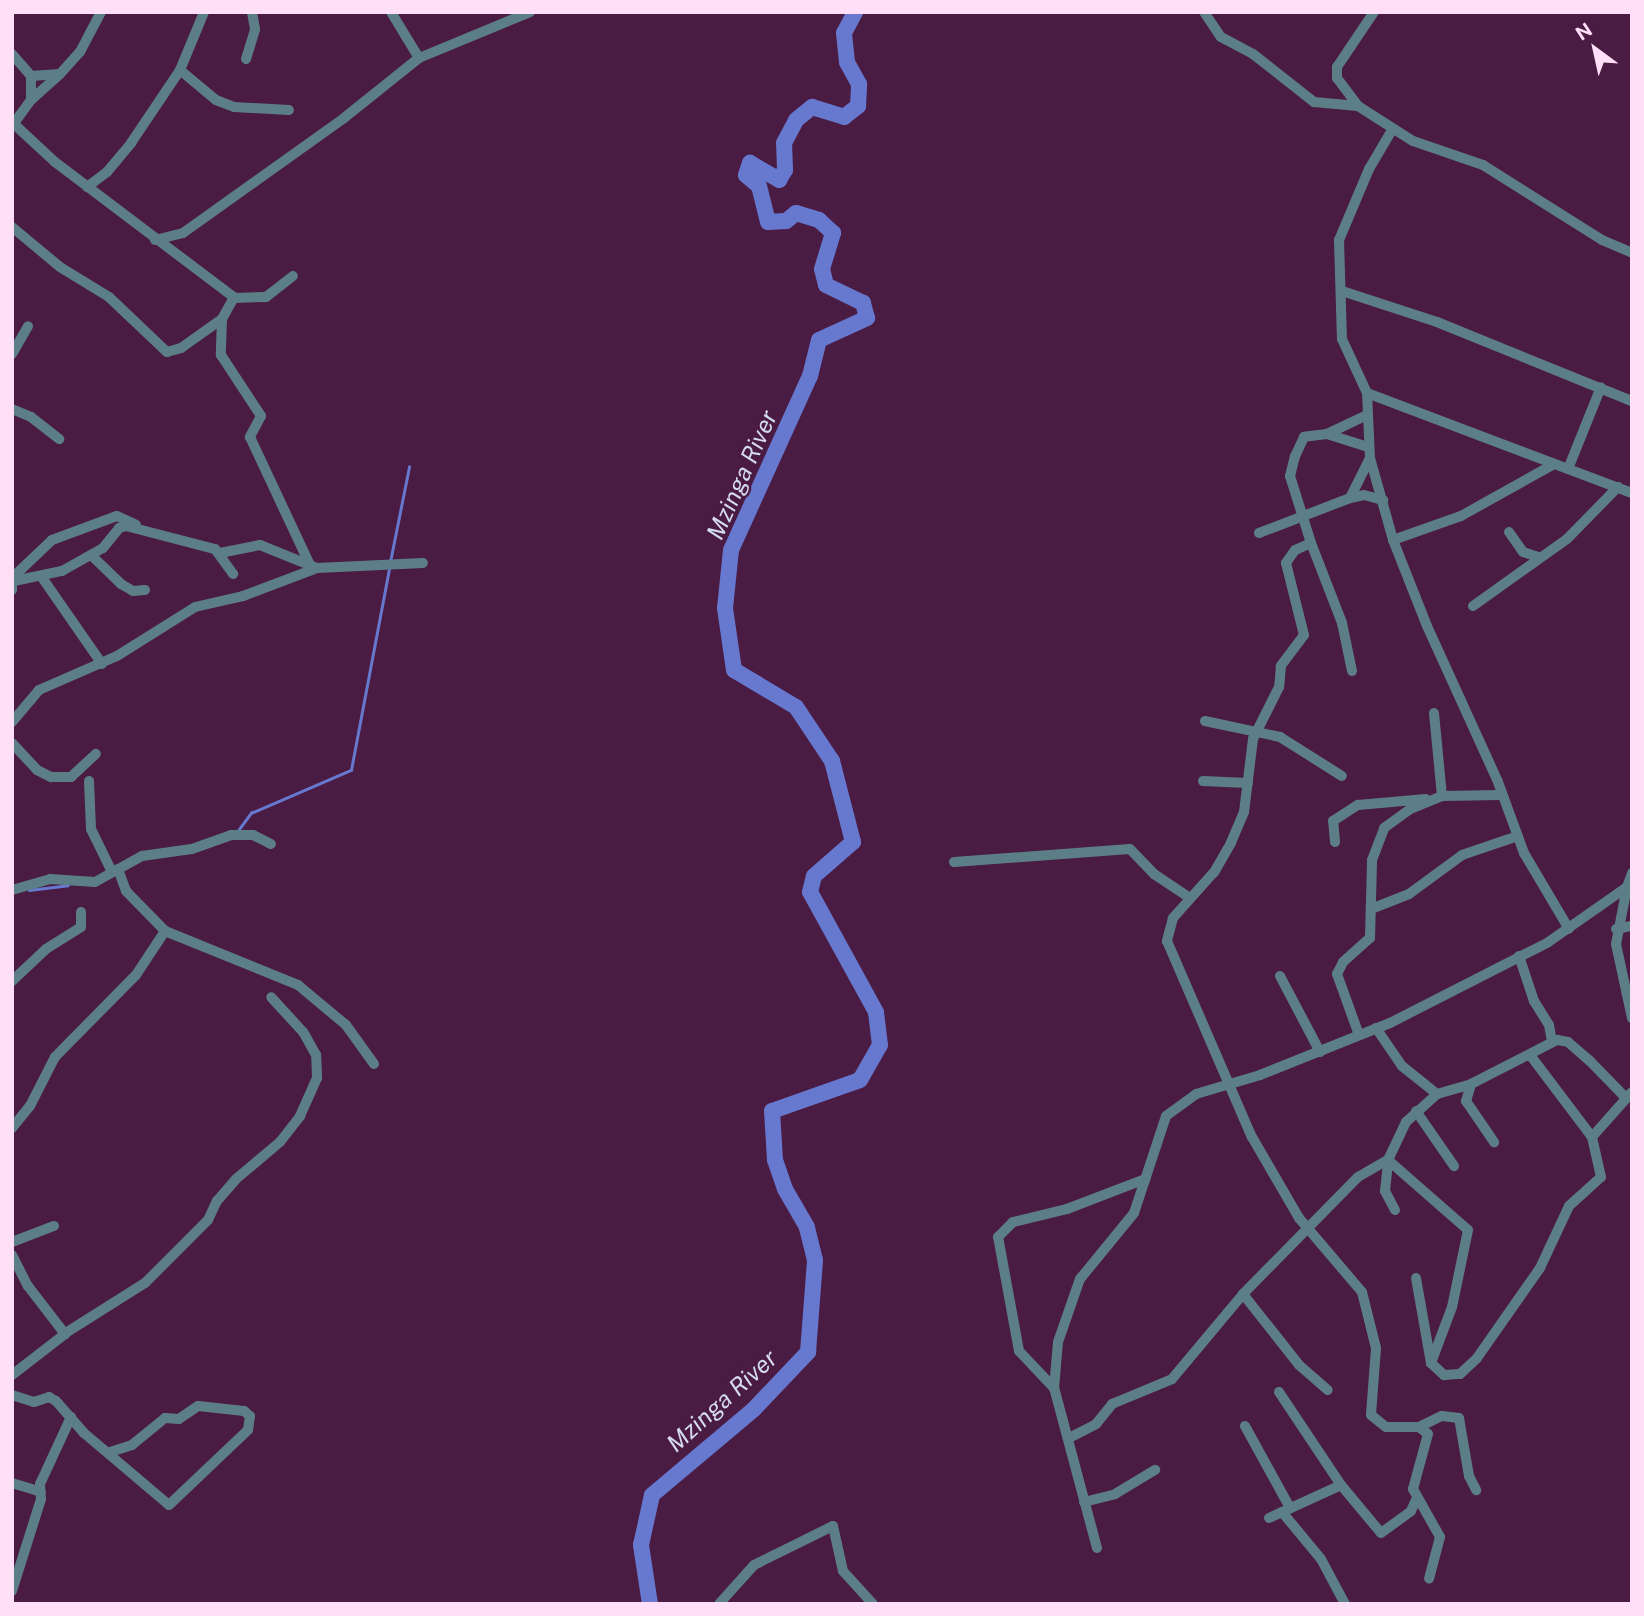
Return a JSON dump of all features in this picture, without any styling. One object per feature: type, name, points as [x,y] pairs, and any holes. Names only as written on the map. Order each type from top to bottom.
[{"type":"street","points":[[101,12],[80,52],[60,75],[32,100],[13,125],[155,240],[234,297],[266,296],[293,276]]},
{"type":"street","points":[[87,187],[107,172],[131,143],[180,70],[204,12]]},
{"type":"street","points":[[246,59],[255,29],[252,12]]},
{"type":"street","points":[[391,12],[419,58]]},
{"type":"street","points":[[155,240],[183,233],[344,118],[419,58],[504,17],[530,12]]},
{"type":"street","points":[[1204,12],[1221,37],[1254,54],[1314,102],[1358,106]]},
{"type":"street","points":[[1374,12],[1337,67],[1337,78],[1358,106],[1413,141],[1483,165],[1602,240],[1632,253]]},
{"type":"street","points":[[12,54],[31,76],[32,100]]},
{"type":"street","points":[[180,70],[216,100],[234,107],[289,110]]},
{"type":"street","points":[[31,76],[60,75]]},
{"type":"street","points":[[1392,130],[1369,169],[1339,240],[1343,344],[1367,393],[1369,457],[1393,540],[1541,888],[1569,929]]},
{"type":"street","points":[[12,227],[60,267],[109,297],[167,352],[194,339],[222,319]]},
{"type":"street","points":[[1342,291],[1437,322],[1632,401]]},
{"type":"street","points":[[219,351],[222,319],[234,297]]},
{"type":"street","points":[[12,354],[28,326]]},
{"type":"street","points":[[194,339],[205,340],[219,351],[261,415],[250,435],[314,568]]},
{"type":"street","points":[[1568,469],[1601,387]]},
{"type":"street","points":[[1367,393],[1632,493]]},
{"type":"street","points":[[12,409],[32,417],[59,439]]},
{"type":"street","points":[[1352,671],[1342,623],[1311,543],[1290,476],[1304,437],[1327,433],[1367,415]]},
{"type":"street","points":[[1327,433],[1353,443],[1369,457]]},
{"type":"street","points":[[1353,443],[1369,457]]},
{"type":"street","points":[[1350,498],[1369,457]]},
{"type":"street","points":[[1393,540],[1461,516],[1554,464]]},
{"type":"street","points":[[1473,606],[1567,538],[1618,487]]},
{"type":"street","points":[[1259,533],[1305,518],[1350,498],[1364,495],[1383,500]]},
{"type":"street","points":[[13,586],[52,540],[117,516],[141,529],[220,553],[260,545],[314,568]]},
{"type":"street","points":[[13,586],[62,571],[91,555],[107,544],[118,528],[141,529]]},
{"type":"street","points":[[1509,532],[1523,552],[1538,557]]},
{"type":"street","points":[[1311,543],[1295,550],[1286,563],[1303,625],[1302,640],[1284,659],[1279,687],[1256,729],[1244,812],[1231,843],[1168,925],[1169,950],[1232,1084],[1252,1137],[1309,1231],[1355,1280],[1372,1321],[1376,1356],[1371,1415],[1386,1427],[1419,1427],[1442,1416],[1459,1418],[1476,1490]]},
{"type":"street","points":[[220,553],[233,574]]},
{"type":"street","points":[[91,555],[121,584],[133,591],[145,590]]},
{"type":"street","points":[[12,722],[46,686],[102,664],[195,607],[243,596],[314,568],[424,563]]},
{"type":"street","points":[[41,576],[102,664]]},
{"type":"street","points":[[12,699],[23,708]]},
{"type":"street","points":[[1434,713],[1439,797]]},
{"type":"street","points":[[1205,721],[1256,729],[1292,743],[1342,776]]},
{"type":"street","points":[[12,743],[37,769],[51,777],[71,777],[96,754]]},
{"type":"street","points":[[89,781],[91,829],[126,891],[165,931],[299,985],[346,1025],[374,1064]]},
{"type":"street","points":[[1203,781],[1248,783]]},
{"type":"street","points":[[1335,842],[1333,821],[1358,805],[1439,797],[1501,795]]},
{"type":"street","points":[[1359,1035],[1336,974],[1343,962],[1370,938],[1372,860],[1384,828],[1439,797]]},
{"type":"street","points":[[12,890],[50,878],[95,882],[142,856],[192,849],[231,835],[253,835],[271,844]]},
{"type":"street","points":[[1371,909],[1409,894],[1462,855],[1518,836]]},
{"type":"street","points":[[954,862],[1130,849],[1154,874],[1190,898]]},
{"type":"street","points":[[1632,873],[1616,929],[1632,1018]]},
{"type":"street","points":[[1097,1548],[1054,1388],[1058,1342],[1080,1279],[1134,1213],[1163,1122],[1173,1108],[1196,1094],[1320,1052],[1376,1028],[1569,929],[1627,887]]},
{"type":"street","points":[[12,981],[46,949],[81,927],[81,912]]},
{"type":"street","points":[[1616,929],[1632,926]]},
{"type":"street","points":[[12,1128],[30,1106],[55,1057],[136,975],[165,931]]},
{"type":"street","points":[[1518,956],[1534,1002],[1549,1025],[1552,1042]]},
{"type":"street","points":[[1280,976],[1320,1052]]},
{"type":"street","points":[[12,1375],[64,1334],[145,1283],[208,1220],[216,1201],[236,1179],[280,1142],[300,1116],[317,1078],[316,1055],[303,1032],[271,997]]},
{"type":"street","points":[[1376,1028],[1402,1066],[1437,1094]]},
{"type":"street","points":[[1395,1210],[1385,1191],[1388,1160],[1397,1135],[1416,1111],[1437,1094],[1471,1084],[1552,1042],[1568,1042],[1629,1095],[1592,1137]]},
{"type":"street","points":[[1416,1278],[1431,1363],[1452,1376],[1478,1358],[1540,1268],[1569,1206],[1601,1177],[1592,1137],[1530,1055]]},
{"type":"street","points":[[1471,1084],[1469,1108],[1494,1142]]},
{"type":"street","points":[[1416,1111],[1454,1166]]},
{"type":"street","points":[[1388,1160],[1468,1230],[1452,1307],[1431,1363]]},
{"type":"street","points":[[1069,1438],[1096,1423],[1112,1404],[1172,1379],[1243,1294],[1309,1231],[1358,1177],[1388,1160]]},
{"type":"street","points":[[1054,1388],[1019,1351],[998,1237],[1013,1222],[1067,1209],[1145,1179]]},
{"type":"street","points":[[12,1242],[54,1226]]},
{"type":"street","points":[[12,1255],[28,1286],[64,1334]]},
{"type":"street","points":[[1243,1294],[1299,1366],[1328,1390]]},
{"type":"street","points":[[1279,1392],[1341,1485],[1381,1533],[1411,1511],[1416,1500]]},
{"type":"street","points":[[12,1395],[34,1402],[49,1397],[71,1417],[169,1505],[248,1430],[250,1416],[244,1411],[198,1406],[179,1419],[165,1418],[132,1445],[110,1452]]},
{"type":"street","points":[[12,1591],[57,1441],[71,1417]]},
{"type":"street","points":[[1245,1426],[1286,1510],[1321,1559],[1345,1604]]},
{"type":"street","points":[[1419,1427],[1429,1437],[1414,1481],[1416,1500],[1440,1537],[1429,1579]]},
{"type":"street","points":[[1084,1502],[1115,1494],[1155,1470]]},
{"type":"street","points":[[12,1483],[41,1492]]},
{"type":"street","points":[[1269,1518],[1341,1485]]},
{"type":"street","points":[[719,1604],[754,1565],[833,1526],[843,1571],[873,1604]]},
{"type":"waterway","name":"Mzinga River","points":[[650,1604],[641,1545],[652,1495],[754,1409],[808,1352],[815,1260],[807,1227],[785,1189],[775,1160],[772,1111],[860,1080],[880,1045],[876,1012],[810,892],[814,876],[853,842],[832,761],[796,707],[734,670],[725,608],[731,550],[810,376],[819,340],[867,318],[863,303],[826,285],[822,269],[833,233],[819,220],[796,213],[786,221],[768,222],[759,186],[746,175],[750,163],[779,180],[785,170],[784,143],[796,120],[812,107],[844,117],[858,106],[859,84],[847,62],[844,33],[855,12]]},
{"type":"waterway","points":[[390,562],[409,467]]},
{"type":"waterway","points":[[237,832],[251,813],[351,770],[389,569]]},
{"type":"waterway","points":[[29,890],[68,885]]}]
